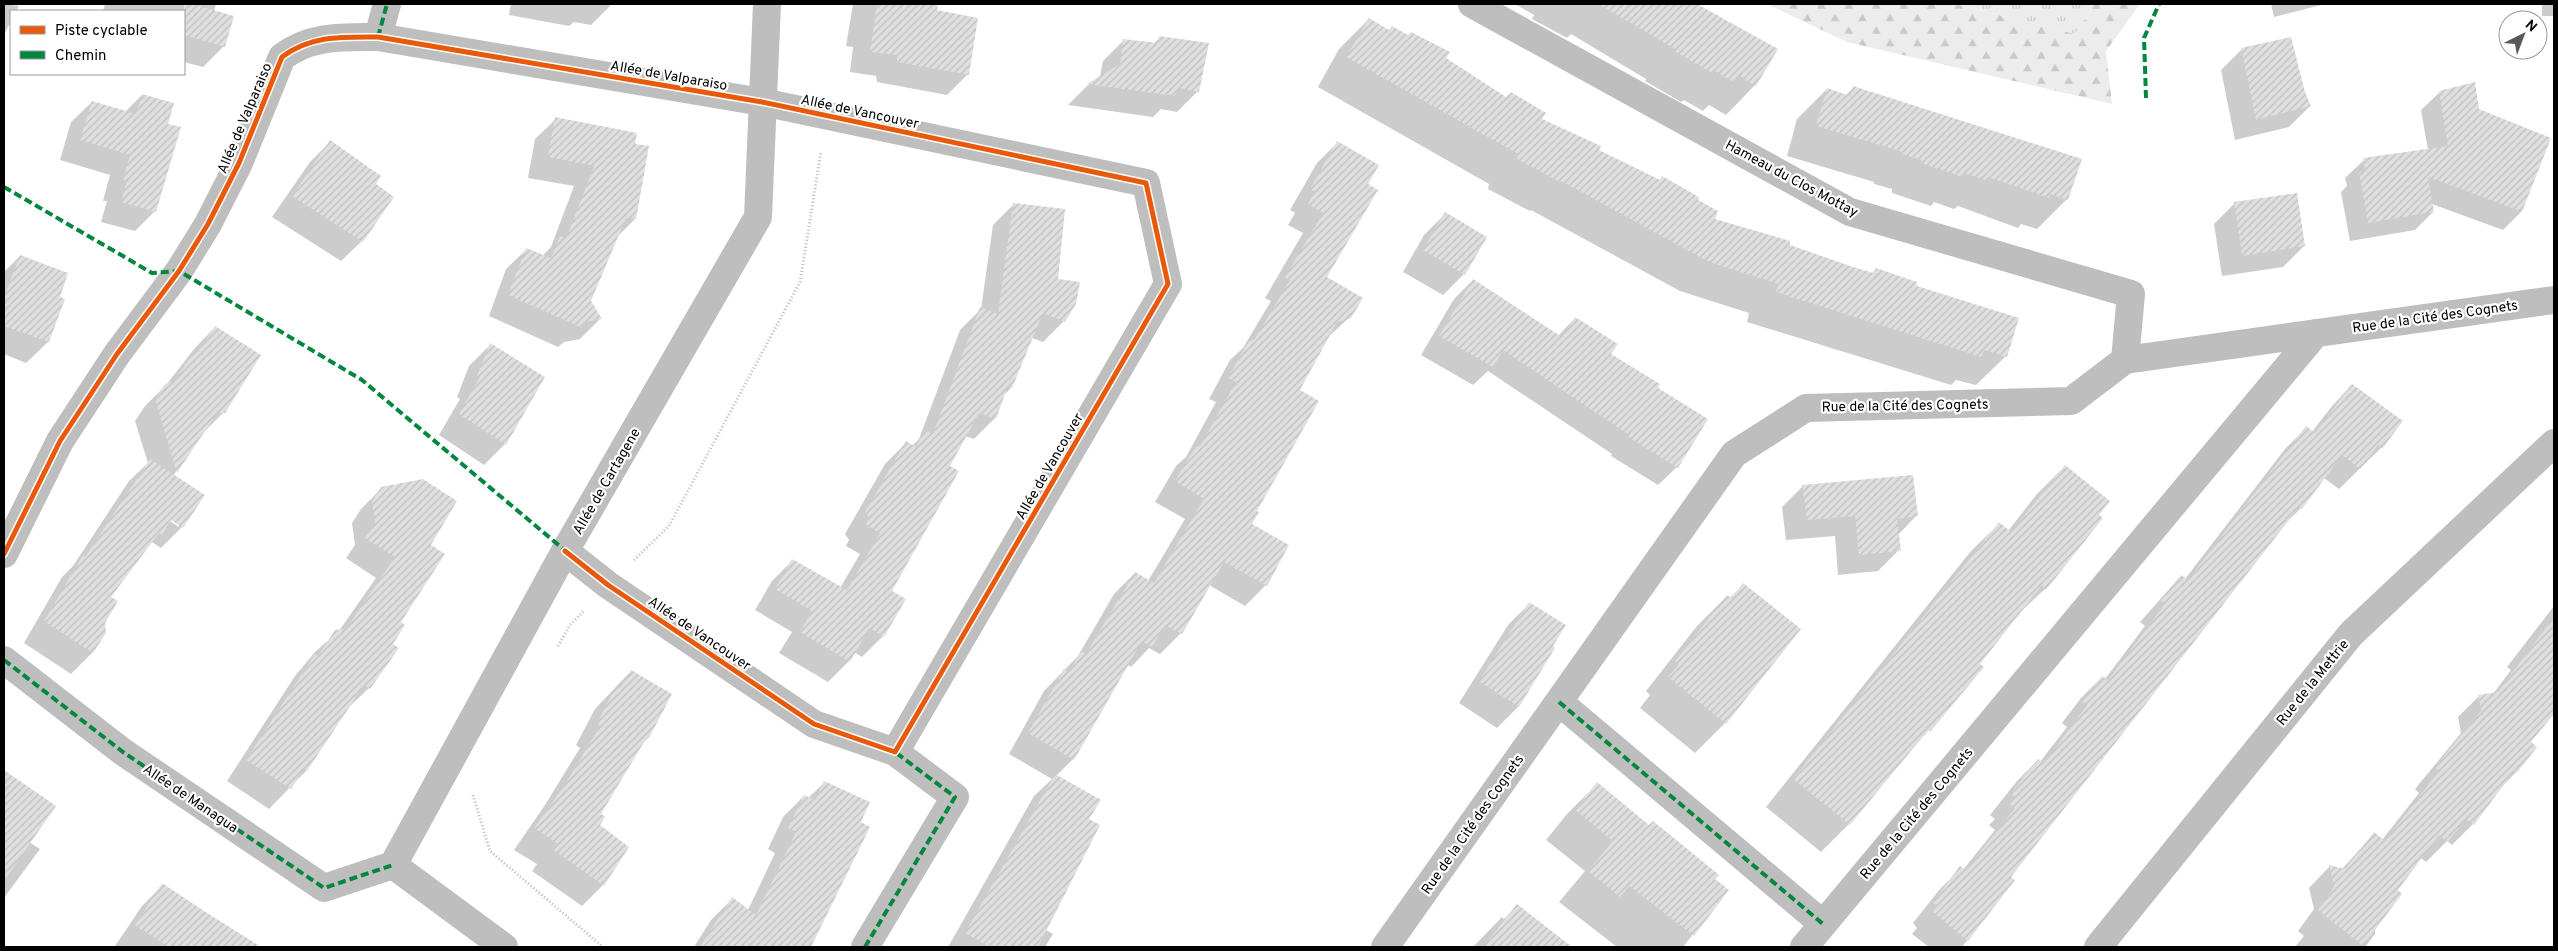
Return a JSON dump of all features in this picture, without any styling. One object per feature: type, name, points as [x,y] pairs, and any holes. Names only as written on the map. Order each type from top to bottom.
[{"type":"street","points":[[378,37],[387,4]]},
{"type":"street","name":"Allée de Cartagene","points":[[393,865],[565,551],[758,217],[767,4]]},
{"type":"street","name":"Hameau du Clos Mottay","points":[[1472,4],[1850,212],[2131,294],[2125,360]]},
{"type":"street","name":"Allée de Valparaiso","points":[[4,554],[60,441],[117,354],[178,271],[208,224],[239,162],[282,57],[296,46],[324,38],[378,37],[762,102]]},
{"type":"street","name":"Allée de Vancouver","points":[[762,102],[1146,183],[1168,284],[895,752]]},
{"type":"street","name":"Rue de la Cité des Cognets","points":[[1385,947],[1734,454],[1806,408],[2071,401],[2125,360],[2554,300]]},
{"type":"street","name":"Rue de la Cité des Cognets","points":[[1804,947],[2316,333]]},
{"type":"street","name":"Rue de la Mettrie","points":[[2098,947],[2351,634],[2554,443]]},
{"type":"street","name":"Allée de Vancouver","points":[[565,551],[608,585],[814,724],[895,752],[955,797],[865,947]]},
{"type":"street","name":"Allée de Managua","points":[[4,660],[123,752],[324,888],[393,865]]},
{"type":"street","points":[[1559,702],[1823,924]]},
{"type":"street","points":[[393,865],[504,947]]},
{"type":"path","points":[[553,654],[570,625],[669,526],[800,282],[822,153],[792,108]]},
{"type":"path","points":[[470,787],[490,851],[603,947]]},
{"type":"green space","points":[[1767,4],[1954,4],[2075,34],[2095,4],[2140,4],[2106,51],[2112,104],[1847,42]]},
{"type":"green space","points":[[1954,4],[2095,4],[2075,34]]},
{"type":"building","points":[[184,4],[192,4],[234,16],[225,47],[185,35]]},
{"type":"building","points":[[877,4],[938,4],[937,10],[978,18],[969,75],[897,62],[897,55],[870,52]]},
{"type":"building","points":[[1598,4],[1697,4],[1778,49],[1756,86],[1738,75],[1734,82],[1713,70],[1712,73]]},
{"type":"building","points":[[1369,18],[1389,30],[1392,26],[1408,35],[1411,32],[1450,52],[1446,58],[1506,97],[1511,92],[1546,113],[1542,119],[1601,146],[1599,150],[1660,180],[1662,176],[1699,197],[1698,200],[1718,211],[1715,219],[1790,241],[1790,245],[1853,267],[1873,273],[1876,268],[1917,282],[1917,286],[2019,318],[2007,357],[1984,350],[1981,357],[1776,292],[1778,284],[1709,262],[1517,159],[1518,154],[1346,57]]},
{"type":"building","points":[[1159,36],[1209,43],[1199,92],[1178,88],[1175,96],[1087,84],[1120,64],[1123,39],[1158,43]]},
{"type":"building","points":[[2291,37],[2305,92],[2311,106],[2256,120],[2241,48]]},
{"type":"building","points":[[2475,82],[2479,109],[2551,138],[2522,212],[2428,177],[2434,212],[2368,223],[2359,172],[2365,171],[2363,158],[2448,146],[2439,91]]},
{"type":"building","points":[[1853,86],[2082,159],[2068,200],[2050,194],[2049,198],[1988,177],[1985,180],[1964,173],[1962,177],[1921,163],[1921,160],[1903,154],[1903,152],[1816,126],[1827,88],[1850,96]]},
{"type":"building","points":[[142,94],[174,103],[168,124],[181,127],[156,212],[121,202],[127,181],[123,180],[130,155],[80,140],[92,101],[136,114]]},
{"type":"building","points":[[555,117],[637,133],[635,144],[649,146],[636,219],[626,218],[591,301],[602,319],[584,322],[580,327],[508,295],[526,248],[551,258],[560,236],[566,239],[594,166],[548,157]]},
{"type":"building","points":[[330,140],[381,176],[376,184],[394,197],[363,242],[292,196]]},
{"type":"building","points":[[1337,141],[1379,165],[1368,184],[1378,190],[1327,277],[1363,298],[1351,318],[1337,322],[1300,390],[1319,401],[1257,511],[1259,512],[1252,524],[1289,545],[1267,586],[1224,562],[1182,634],[1165,625],[1152,647],[1142,641],[1074,760],[1028,733],[1064,669],[1069,672],[1081,651],[1086,654],[1135,572],[1154,583],[1204,499],[1175,481],[1197,444],[1200,446],[1236,382],[1228,378],[1250,338],[1254,340],[1290,280],[1285,277],[1323,213],[1308,204],[1315,192],[1310,189]]},
{"type":"building","points":[[2297,193],[2305,246],[2242,256],[2234,202]]},
{"type":"building","points":[[1013,203],[1065,209],[1058,279],[1080,282],[1076,304],[1065,322],[1043,313],[1012,388],[1008,386],[996,419],[979,413],[950,466],[959,471],[892,591],[906,599],[884,637],[869,628],[850,662],[800,632],[812,611],[775,589],[792,559],[847,590],[880,533],[866,525],[869,518],[865,512],[906,441],[916,447],[925,430],[933,434],[980,307],[998,314]]},
{"type":"building","points":[[1445,212],[1487,237],[1465,275],[1423,250]]},
{"type":"building","points":[[20,255],[68,273],[60,297],[65,299],[49,342],[4,326],[4,297]]},
{"type":"building","points":[[1473,279],[1562,337],[1575,317],[1618,344],[1611,354],[1660,384],[1658,388],[1708,419],[1678,468],[1628,437],[1629,435],[1503,350],[1493,367],[1439,336]]},
{"type":"building","points":[[215,326],[261,355],[225,413],[217,413],[177,473],[155,399],[165,384],[175,380],[195,350],[198,352]]},
{"type":"building","points":[[490,343],[545,377],[506,445],[459,414],[480,377],[477,376]]},
{"type":"building","points":[[2352,384],[2403,421],[2382,449],[2378,445],[2360,469],[2342,455],[2302,509],[2299,507],[2011,877],[2015,880],[1968,941],[1933,912],[1937,906],[1933,902],[1960,866],[1966,870],[2015,808],[2009,804],[2015,797],[2010,794],[2038,759],[2044,763],[2087,705],[2082,702],[2102,676],[2108,680],[2165,604],[2160,600],[2181,575],[2188,580],[2306,426],[2315,433]]},
{"type":"building","points":[[150,459],[205,495],[183,528],[171,520],[162,535],[159,533],[111,597],[118,601],[105,623],[106,633],[93,653],[44,621],[83,555],[85,557]]},
{"type":"building","points":[[2065,465],[2110,501],[2099,515],[2103,518],[2046,590],[2042,585],[1980,664],[1984,667],[1930,732],[1928,730],[1850,825],[1793,779],[1999,522],[2011,532]]},
{"type":"building","points":[[1913,475],[1918,516],[1897,519],[1901,551],[1859,555],[1855,516],[1807,520],[1802,485]]},
{"type":"building","points":[[423,479],[457,501],[431,545],[445,554],[401,622],[405,625],[393,644],[399,648],[370,689],[364,685],[307,771],[304,769],[291,789],[246,760],[315,654],[318,656],[335,630],[346,629],[395,557],[365,538],[375,523],[372,502],[381,487]]},
{"type":"building","points":[[1743,583],[1801,629],[1726,724],[1668,677],[1679,664],[1675,661],[1727,595],[1731,598]]},
{"type":"building","points":[[1529,602],[1566,625],[1553,646],[1555,648],[1519,707],[1479,681]]},
{"type":"building","points":[[2554,617],[2554,714],[2531,742],[2537,747],[2517,773],[2514,771],[2474,825],[2466,819],[2448,842],[2439,835],[2398,890],[2402,894],[2363,946],[2318,910],[2334,887],[2329,865],[2345,869],[2374,832],[2385,841],[2439,771],[2435,767],[2481,711],[2478,695],[2498,692]]},
{"type":"building","points":[[631,670],[672,694],[649,738],[647,737],[601,814],[605,817],[600,825],[629,847],[604,886],[552,849],[557,843],[534,828],[566,783],[600,726],[597,723],[616,686],[620,688]]},
{"type":"building","points":[[4,770],[56,806],[4,881]]},
{"type":"building","points":[[1055,774],[1101,800],[1089,819],[1100,825],[1038,947],[990,947],[965,933]]},
{"type":"building","points":[[824,781],[870,802],[861,822],[870,827],[811,947],[700,947],[732,897],[756,915],[796,832],[788,828],[804,795],[815,800]]},
{"type":"building","points":[[1597,782],[1649,825],[1653,821],[1691,852],[1719,875],[1715,879],[1729,890],[1694,936],[1629,886],[1620,897],[1588,871],[1613,841],[1575,810]]},
{"type":"building","points":[[162,883],[261,947],[169,947],[135,925]]},
{"type":"building","points":[[1517,904],[1572,947],[1483,947]]},
{"type":"marked path","points":[[378,37],[387,4]]},
{"type":"marked path","points":[[2146,98],[2144,38],[2159,4]]},
{"type":"marked path","points":[[4,187],[152,273],[179,271],[362,380],[568,553]]},
{"type":"marked path","points":[[4,660],[123,752],[324,888],[393,865]]},
{"type":"marked path","points":[[1559,702],[1823,924]]},
{"type":"marked path","points":[[865,947],[955,797],[895,752]]},
{"type":"cycle path","points":[[4,554],[60,441],[117,354],[179,271],[208,224],[239,163],[282,57],[293,50],[316,41],[352,37],[378,37],[762,102],[1146,183],[1168,284],[895,752],[814,724],[608,585],[565,551]]}]
